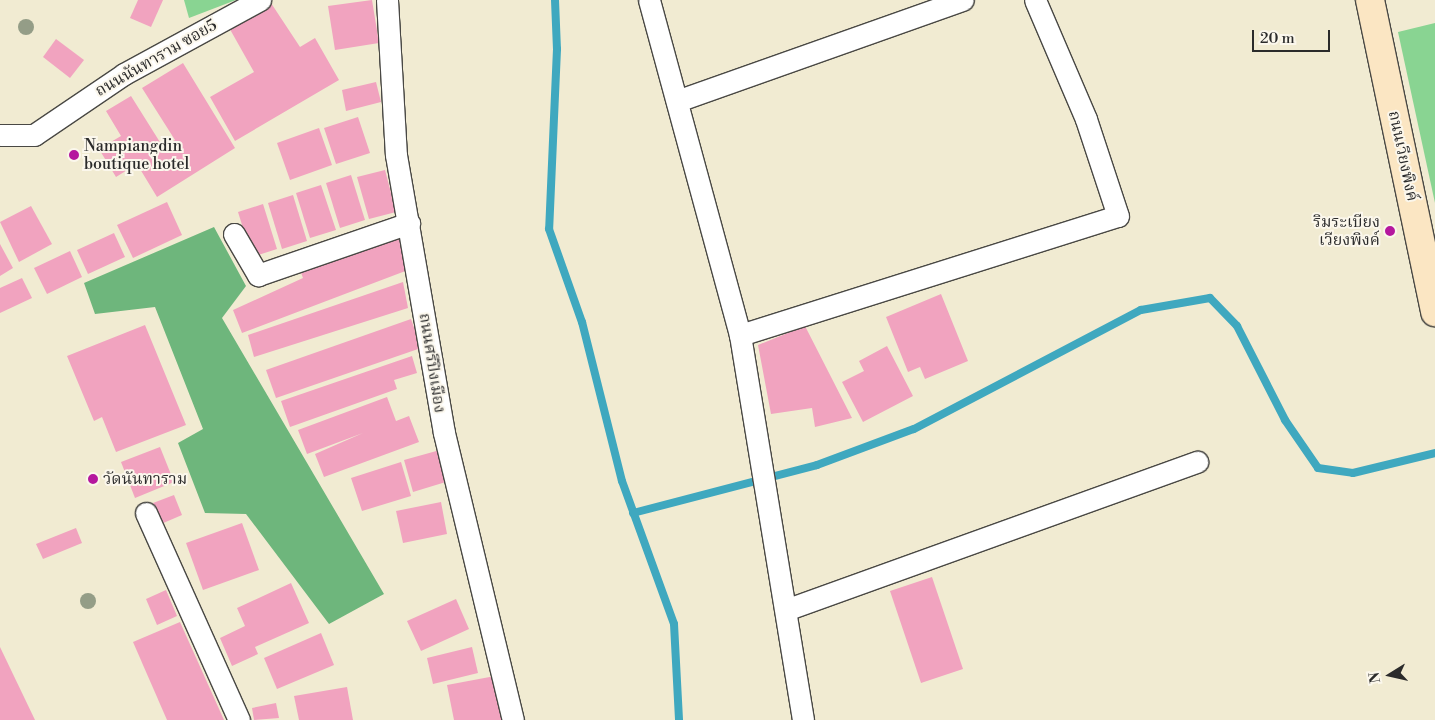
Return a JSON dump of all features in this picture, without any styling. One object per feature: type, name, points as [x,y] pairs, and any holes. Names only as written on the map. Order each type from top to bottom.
[{"type":"street","name":"ถนนนันทาราม ซอย5","points":[[0,135],[34,135],[124,74],[260,0]]},
{"type":"street","name":"ถนนศรีปิงเมือง","points":[[388,0],[396,154],[444,432],[513,720]]},
{"type":"street","points":[[649,0],[740,335],[788,609],[803,720]]},
{"type":"street","points":[[677,101],[963,0]]},
{"type":"street","points":[[740,335],[1118,216],[1086,119],[1036,0]]},
{"type":"street","name":"ถนนเวียงพิงค์","points":[[1370,0],[1435,312]]},
{"type":"street","points":[[234,234],[258,275],[409,223]]},
{"type":"street","points":[[788,609],[1197,462]]},
{"type":"street","points":[[146,514],[239,720]]},
{"type":"green space","points":[[184,0],[236,0],[189,18]]},
{"type":"green space","points":[[1435,23],[1435,203],[1398,32]]},
{"type":"green space","points":[[214,227],[246,286],[222,318],[384,594],[329,624],[246,514],[205,513],[178,443],[203,429],[155,307],[95,314],[84,283]]},
{"type":"building","points":[[138,0],[163,0],[151,27],[130,18]]},
{"type":"building","points":[[269,0],[300,47],[315,38],[339,80],[235,141],[210,97],[254,72],[227,24]]},
{"type":"building","points":[[372,0],[379,43],[335,50],[328,6]]},
{"type":"building","points":[[56,39],[84,60],[70,78],[43,57]]},
{"type":"building","points":[[183,63],[235,148],[157,197],[137,164],[116,177],[99,149],[121,136],[106,111],[131,96],[163,147],[175,140],[142,88]]},
{"type":"building","points":[[376,82],[381,102],[346,111],[342,90]]},
{"type":"building","points":[[358,117],[370,153],[336,164],[324,128]]},
{"type":"building","points":[[319,128],[332,165],[290,180],[277,143]]},
{"type":"building","points":[[385,170],[396,212],[369,219],[357,177]]},
{"type":"building","points":[[351,175],[365,220],[340,228],[326,183]]},
{"type":"building","points":[[321,185],[336,230],[310,238],[296,193]]},
{"type":"building","points":[[293,195],[307,241],[282,249],[268,203]]},
{"type":"building","points":[[167,202],[182,235],[133,258],[117,225]]},
{"type":"building","points":[[263,204],[277,249],[252,257],[238,212]]},
{"type":"building","points":[[31,206],[52,244],[19,262],[0,222]]},
{"type":"building","points":[[114,233],[125,257],[88,274],[77,250]]},
{"type":"building","points":[[398,234],[408,270],[242,333],[233,310],[303,278],[300,270]]},
{"type":"building","points":[[0,244],[13,268],[0,276]]},
{"type":"building","points":[[70,251],[82,277],[47,294],[34,268]]},
{"type":"building","points":[[22,278],[32,298],[0,313],[0,288]]},
{"type":"building","points":[[403,282],[408,308],[254,357],[248,335]]},
{"type":"building","points":[[941,294],[968,361],[925,379],[920,367],[908,372],[886,317]]},
{"type":"building","points":[[411,319],[421,348],[276,398],[266,370]]},
{"type":"building","points":[[145,325],[186,425],[116,452],[102,417],[94,421],[67,356]]},
{"type":"building","points":[[805,326],[852,418],[815,427],[812,408],[771,414],[758,345]]},
{"type":"building","points":[[887,346],[913,396],[863,422],[842,382],[864,371],[859,361]]},
{"type":"building","points":[[412,356],[417,373],[394,380],[397,389],[290,427],[281,401]]},
{"type":"building","points":[[387,397],[396,421],[409,416],[419,442],[324,477],[315,454],[363,433],[307,454],[298,430]]},
{"type":"building","points":[[160,447],[174,482],[135,498],[121,462]]},
{"type":"building","points":[[440,450],[449,481],[413,492],[404,460]]},
{"type":"building","points":[[401,462],[411,496],[362,511],[351,478]]},
{"type":"building","points":[[174,495],[182,515],[161,524],[153,503]]},
{"type":"building","points":[[441,502],[447,534],[403,543],[396,511]]},
{"type":"building","points":[[242,523],[259,570],[203,590],[186,543]]},
{"type":"building","points":[[76,528],[82,543],[43,559],[36,544]]},
{"type":"building","points":[[932,577],[963,669],[921,683],[890,591]]},
{"type":"building","points":[[291,583],[309,623],[255,647],[258,654],[232,666],[220,638],[245,626],[237,608]]},
{"type":"building","points":[[166,590],[177,616],[157,625],[146,599]]},
{"type":"building","points":[[456,599],[469,629],[421,651],[407,621]]},
{"type":"building","points":[[180,622],[224,720],[167,720],[133,642]]},
{"type":"building","points":[[321,633],[334,665],[277,689],[264,658]]},
{"type":"building","points":[[0,647],[35,720],[0,720]]},
{"type":"building","points":[[472,647],[478,673],[433,684],[427,658]]},
{"type":"building","points":[[495,676],[504,720],[454,720],[447,685]]},
{"type":"building","points":[[347,687],[353,720],[299,720],[294,696]]},
{"type":"building","points":[[276,703],[279,718],[254,720],[252,708]]},
{"type":"waterway","points":[[555,0],[557,49],[549,229],[582,322],[622,481],[674,624],[679,720]]},
{"type":"waterway","points":[[633,513],[817,465],[914,429],[1141,310],[1210,298],[1237,326],[1285,420],[1318,468],[1353,473],[1435,453]]},
{"type":"place","name":"Nampiangdin boutique hotel","points":[[74,155]]},
{"type":"place","name":"ริมระเบียง เวียงพิงค์","points":[[1390,231]]},
{"type":"place","name":"วัดนันทาราม","points":[[93,479]]}]
